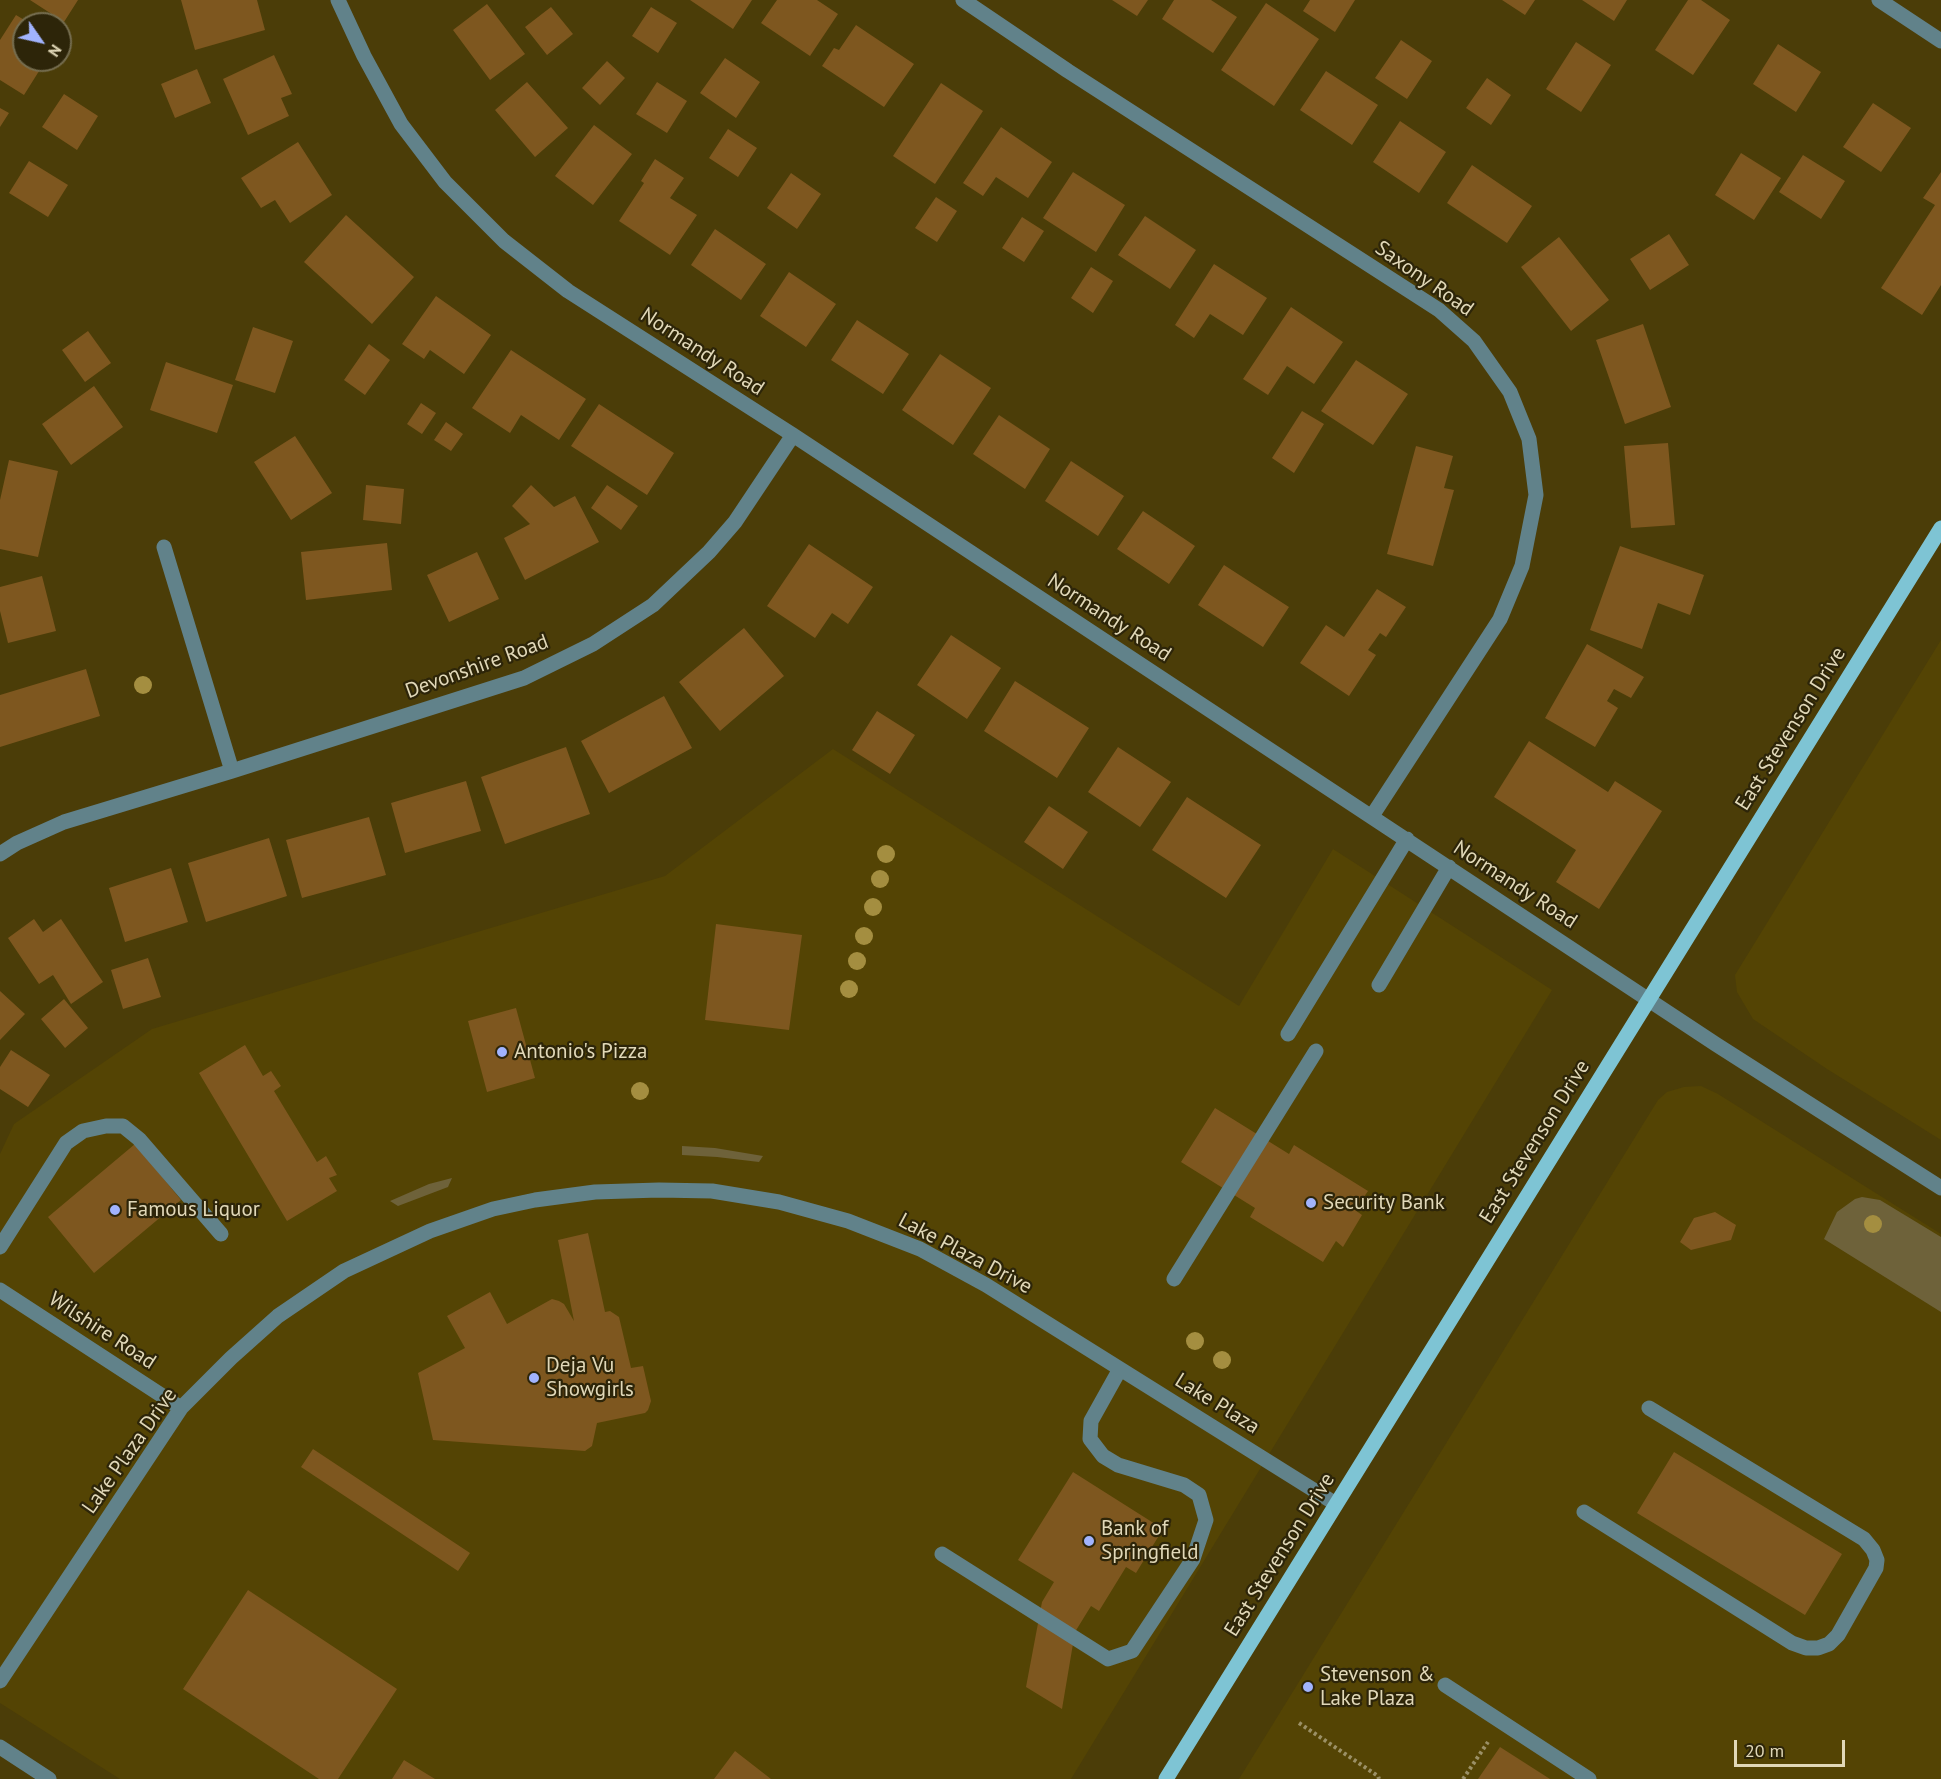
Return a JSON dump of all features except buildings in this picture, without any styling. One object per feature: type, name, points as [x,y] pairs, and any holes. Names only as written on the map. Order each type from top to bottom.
[{"type":"main road","name":"East Stevenson Drive","points":[[1166,1779],[1941,528]]},
{"type":"street","name":"Normandy Road","points":[[338,0],[364,56],[401,124],[445,182],[504,241],[568,291],[793,435],[1648,999],[1941,1188]]},
{"type":"street","name":"Saxony Road","points":[[963,0],[1439,310],[1474,341],[1510,392],[1529,439],[1536,495],[1522,566],[1500,619],[1372,816]]},
{"type":"street","points":[[1879,0],[1941,41]]},
{"type":"street","name":"Devonshire Road","points":[[0,854],[17,843],[64,822],[524,678],[593,644],[653,605],[709,552],[735,522],[793,435]]},
{"type":"street","points":[[164,548],[232,771]]},
{"type":"street","points":[[1288,1034],[1407,839]]},
{"type":"street","points":[[1379,985],[1449,867]]},
{"type":"street","points":[[1174,1279],[1316,1051]]},
{"type":"street","points":[[0,1247],[66,1143],[83,1131],[106,1126],[123,1126],[139,1139],[221,1234]]},
{"type":"street","name":"Lake Plaza Drive","points":[[0,1681],[181,1408],[231,1358],[271,1323],[344,1271],[430,1231],[493,1209],[535,1200],[595,1192],[648,1190],[712,1191],[779,1202],[849,1221],[920,1249],[986,1285],[1074,1341]]},
{"type":"street","name":"Wilshire Road","points":[[0,1290],[181,1408]]},
{"type":"street","name":"Lake Plaza","points":[[1074,1341],[1336,1504]]},
{"type":"street","points":[[942,1554],[1108,1659],[1132,1651],[1192,1559],[1206,1520],[1199,1495],[1184,1485],[1118,1465],[1103,1456],[1089,1439],[1091,1421],[1120,1369]]},
{"type":"street","points":[[1584,1512],[1792,1642],[1806,1648],[1818,1648],[1829,1644],[1838,1635],[1876,1568],[1877,1560],[1873,1550],[1864,1539],[1649,1408]]},
{"type":"street","points":[[1445,1685],[1589,1779]]},
{"type":"street","points":[[0,1747],[49,1779]]},
{"type":"path","points":[[1299,1723],[1378,1776],[1379,1779]]},
{"type":"path","points":[[1463,1779],[1490,1738]]},
{"type":"shaded area","points":[[1941,640],[1941,1140],[1827,1069],[1753,1019],[1737,992],[1735,975]]},
{"type":"shaded area","points":[[833,749],[1239,1006],[1333,849],[1552,990],[1071,1779],[120,1779],[0,1703],[0,1154],[14,1124],[152,1029],[665,876]]},
{"type":"shaded area","points":[[1701,1086],[1718,1094],[1941,1234],[1941,1779],[1239,1779],[1658,1100],[1667,1092],[1684,1087]]},
{"type":"shaded area","points":[[682,1146],[715,1148],[763,1156],[759,1162],[682,1155]]},
{"type":"shaded area","points":[[452,1178],[448,1187],[398,1206],[390,1201],[429,1184]]},
{"type":"shaded area","points":[[1862,1197],[1880,1200],[1941,1237],[1941,1312],[1824,1239],[1837,1212],[1855,1199]]},
{"type":"place","name":"Antonio's Pizza","points":[[502,1052]]},
{"type":"place","name":"Security Bank","points":[[1311,1203]]},
{"type":"place","name":"Famous Liquor","points":[[115,1210]]},
{"type":"place","name":"Deja Vu Showgirls","points":[[534,1378]]},
{"type":"place","name":"Bank of Springfield","points":[[1089,1541]]},
{"type":"place","name":"Stevenson & Lake Plaza","points":[[1308,1687]]}]
